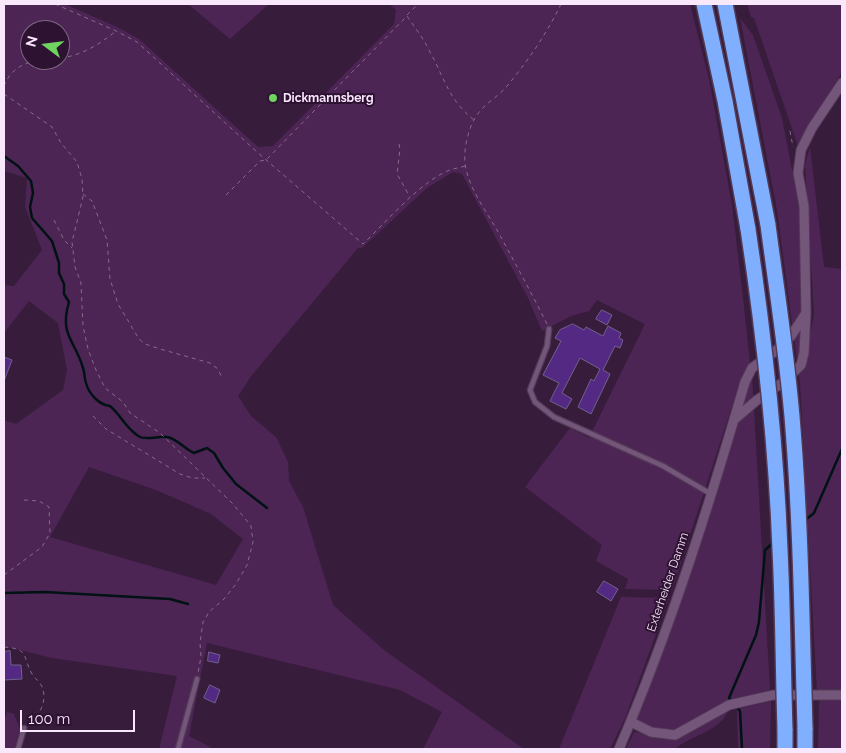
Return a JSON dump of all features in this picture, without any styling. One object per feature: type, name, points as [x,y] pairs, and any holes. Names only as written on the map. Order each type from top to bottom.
[{"type":"highway","points":[[704,4],[726,101],[761,317],[772,428],[780,548],[785,749]]},
{"type":"highway","points":[[725,4],[768,226],[793,427],[800,548],[805,749]]},
{"type":"street","points":[[734,420],[742,411],[782,383],[800,365],[804,353],[806,313],[804,206],[798,172],[801,150],[812,128],[842,83]]},
{"type":"street","name":"Exterheider Damm","points":[[619,749],[678,595],[745,382],[752,368],[778,349],[791,336],[806,313]]},
{"type":"street","points":[[630,722],[651,732],[675,735],[729,705],[773,694],[842,695]]},
{"type":"lane","points":[[549,328],[546,346],[530,390],[535,402],[554,417],[662,466],[711,494]]},
{"type":"lane","points":[[178,749],[197,679]]},
{"type":"lane","points":[[18,749],[24,728]]},
{"type":"path","points":[[55,4],[137,42],[266,160],[363,244],[410,198],[449,170],[465,166]]},
{"type":"path","points":[[226,195],[260,161],[266,160],[418,4]]},
{"type":"path","points":[[549,328],[527,283],[473,188],[465,166],[466,146],[478,113],[505,88],[520,70],[555,17],[561,4]]},
{"type":"path","points":[[407,16],[430,52],[451,96],[464,112],[474,120]]},
{"type":"path","points":[[70,56],[83,53],[116,31]]},
{"type":"path","points":[[4,86],[14,71],[20,66]]},
{"type":"path","points":[[4,94],[52,127],[77,162],[82,179],[83,194],[72,242],[81,283],[83,326],[88,349],[105,388],[123,402],[130,413],[160,433],[233,504],[251,526],[253,542],[247,565],[236,584],[224,599],[209,612],[203,622],[200,643],[201,658],[197,679]]},
{"type":"path","points":[[399,144],[397,174],[410,198]]},
{"type":"path","points":[[83,194],[92,201],[98,213],[107,240],[110,279],[118,304],[138,339],[160,349],[210,362],[218,369],[222,378]]},
{"type":"path","points":[[54,220],[64,240],[73,249]]},
{"type":"path","points":[[93,416],[106,430],[180,474],[192,478],[206,478]]},
{"type":"path","points":[[4,575],[42,547],[50,533],[49,507],[39,502],[24,500]]},
{"type":"path","points":[[4,648],[18,650],[26,656],[33,676],[40,683],[44,692],[43,704],[38,716],[29,727],[24,728]]},
{"type":"shaded area","points":[[4,4],[65,4],[139,39],[258,147],[273,146],[394,24],[396,10],[389,4],[690,4],[709,79],[732,205],[750,363],[736,394],[672,590],[625,589],[628,579],[596,561],[602,545],[525,487],[570,428],[589,438],[645,324],[597,300],[589,311],[571,316],[542,331],[528,298],[462,174],[453,172],[427,188],[362,248],[358,248],[252,375],[238,396],[251,416],[276,437],[288,462],[289,481],[303,507],[333,605],[384,650],[524,749],[423,749],[442,712],[400,690],[207,643],[189,736],[214,749],[159,749],[177,676],[52,658],[4,646],[4,420],[16,424],[63,390],[67,370],[58,323],[29,301],[4,333],[4,285],[14,286],[42,250],[25,207],[27,178],[4,171]],"holes":[[[89,467],[156,490],[211,514],[243,539],[216,585],[50,537]]]},
{"type":"shaded area","points":[[188,4],[269,4],[230,39]]},
{"type":"shaded area","points":[[747,4],[842,4],[842,72],[798,146],[754,18],[751,17]]},
{"type":"shaded area","points":[[740,18],[753,35],[782,118],[799,207],[807,352],[814,314],[805,165],[810,147],[824,267],[842,269],[842,691],[817,691],[800,383],[777,210]]},
{"type":"shaded area","points":[[752,374],[770,690],[727,701],[676,731],[651,728],[635,721],[682,598]]},
{"type":"shaded area","points":[[621,597],[669,598],[626,716],[610,749],[559,749]]},
{"type":"shaded area","points":[[821,698],[842,700],[842,749],[818,749],[819,702]]},
{"type":"shaded area","points":[[771,701],[770,749],[738,749],[737,709]]},
{"type":"shaded area","points":[[728,710],[720,723],[675,749],[626,749],[634,732],[676,738]]},
{"type":"shaded area","points":[[7,712],[14,714],[20,729],[14,749],[4,749],[4,721]]},
{"type":"building","points":[[602,310],[612,315],[607,325],[596,319]]},
{"type":"building","points":[[573,324],[584,330],[586,327],[603,336],[608,326],[621,333],[619,338],[623,340],[620,348],[615,346],[603,370],[610,374],[591,414],[578,407],[591,379],[594,381],[600,369],[580,358],[562,393],[572,399],[566,409],[550,401],[559,383],[543,375],[561,341],[555,338],[560,330]]},
{"type":"building","points":[[4,357],[12,360],[4,381]]},
{"type":"building","points":[[604,581],[618,589],[611,601],[597,592]]},
{"type":"building","points":[[10,651],[11,665],[21,665],[22,679],[4,680],[4,652]]},
{"type":"building","points":[[209,652],[220,655],[218,663],[208,661]]},
{"type":"building","points":[[210,685],[220,690],[215,703],[204,698]]},
{"type":"waterway","points":[[4,156],[18,166],[31,181],[33,193],[30,207],[32,218],[52,241],[59,263],[59,273],[64,284],[64,294],[69,302],[66,313],[67,330],[80,358],[87,387],[92,395],[102,404],[110,406],[131,430],[140,437],[170,438],[194,453],[207,448],[214,453],[236,484],[267,508]]},
{"type":"waterway","points":[[803,522],[814,513],[842,449]]},
{"type":"waterway","points":[[742,749],[740,711],[729,698],[756,635],[759,622],[765,550],[774,542]]},
{"type":"waterway","points":[[4,593],[45,592],[170,599],[188,604]]},
{"type":"place","name":"Dickmannsberg","points":[[273,98]]}]
